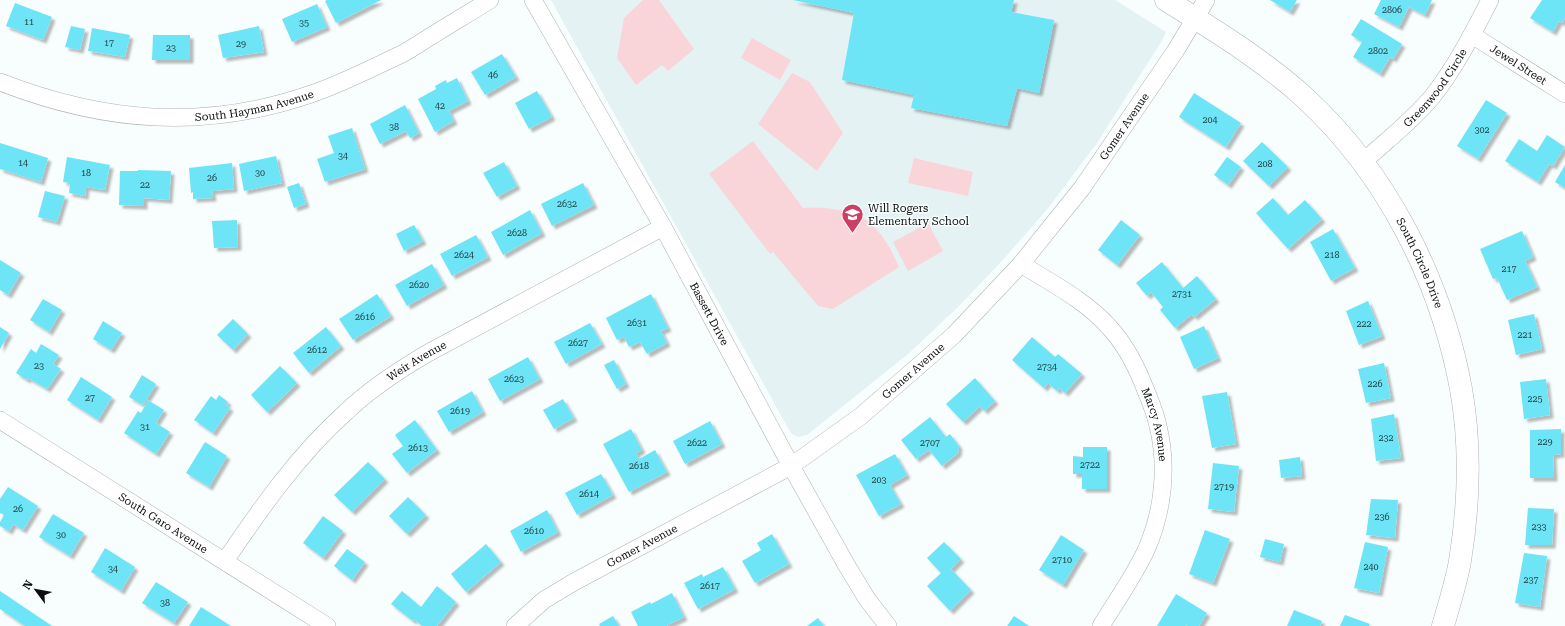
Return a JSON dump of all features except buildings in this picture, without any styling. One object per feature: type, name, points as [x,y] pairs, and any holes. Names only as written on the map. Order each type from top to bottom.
[{"type":"main road","name":"South Circle Drive","points":[[1166,0],[1201,9],[1246,52],[1274,72],[1304,97],[1335,129],[1363,162],[1388,199],[1427,275],[1440,310],[1453,353],[1461,391],[1466,440],[1466,512],[1460,562],[1443,626]]},
{"type":"street","name":"South Hayman Avenue","points":[[0,82],[51,100],[110,114],[172,118],[244,112],[314,93],[358,74],[404,53],[490,0]]},
{"type":"street","name":"Bassett Drive","points":[[533,0],[663,227],[846,566],[888,626]]},
{"type":"street","name":"Greenwood Circle","points":[[1363,162],[1412,118],[1432,97],[1451,70],[1472,35],[1490,0]]},
{"type":"street","name":"Gomer Avenue","points":[[515,626],[544,600],[574,582],[791,466],[861,416],[954,335],[1021,264],[1082,188],[1163,70],[1201,9]]},
{"type":"street","name":"Jewel Street","points":[[1472,35],[1565,94]]},
{"type":"street","name":"Weir Avenue","points":[[225,561],[266,500],[289,471],[346,411],[372,390],[428,353],[663,227]]},
{"type":"street","name":"Marcy Avenue","points":[[1021,264],[1072,296],[1093,312],[1109,327],[1126,348],[1138,371],[1159,427],[1163,482],[1158,516],[1147,548],[1131,578],[1101,626]]},
{"type":"street","name":"South Garo Avenue","points":[[0,420],[326,626]]},
{"type":"shaded area","name":"Will Rogers Elementary School","points":[[551,0],[1115,0],[1166,32],[1097,143],[1049,207],[1002,261],[956,309],[908,354],[807,435],[798,437],[792,434],[788,428]]},
{"type":"shaded area","points":[[643,0],[659,0],[694,49],[668,71],[662,65],[636,85],[617,58],[624,18]]},
{"type":"shaded area","points":[[752,38],[791,60],[780,80],[741,58]]},
{"type":"shaded area","points":[[792,73],[810,82],[843,133],[817,171],[758,124]]},
{"type":"shaded area","points":[[753,141],[803,208],[829,208],[848,212],[864,219],[876,229],[884,239],[899,267],[833,309],[818,306],[773,252],[770,254],[709,174]]},
{"type":"shaded area","points":[[914,158],[973,172],[968,196],[908,183]]},
{"type":"shaded area","points":[[928,223],[943,251],[908,271],[893,242]]},
{"type":"place","name":"Will Rogers Elementary School","points":[[853,234]]}]
